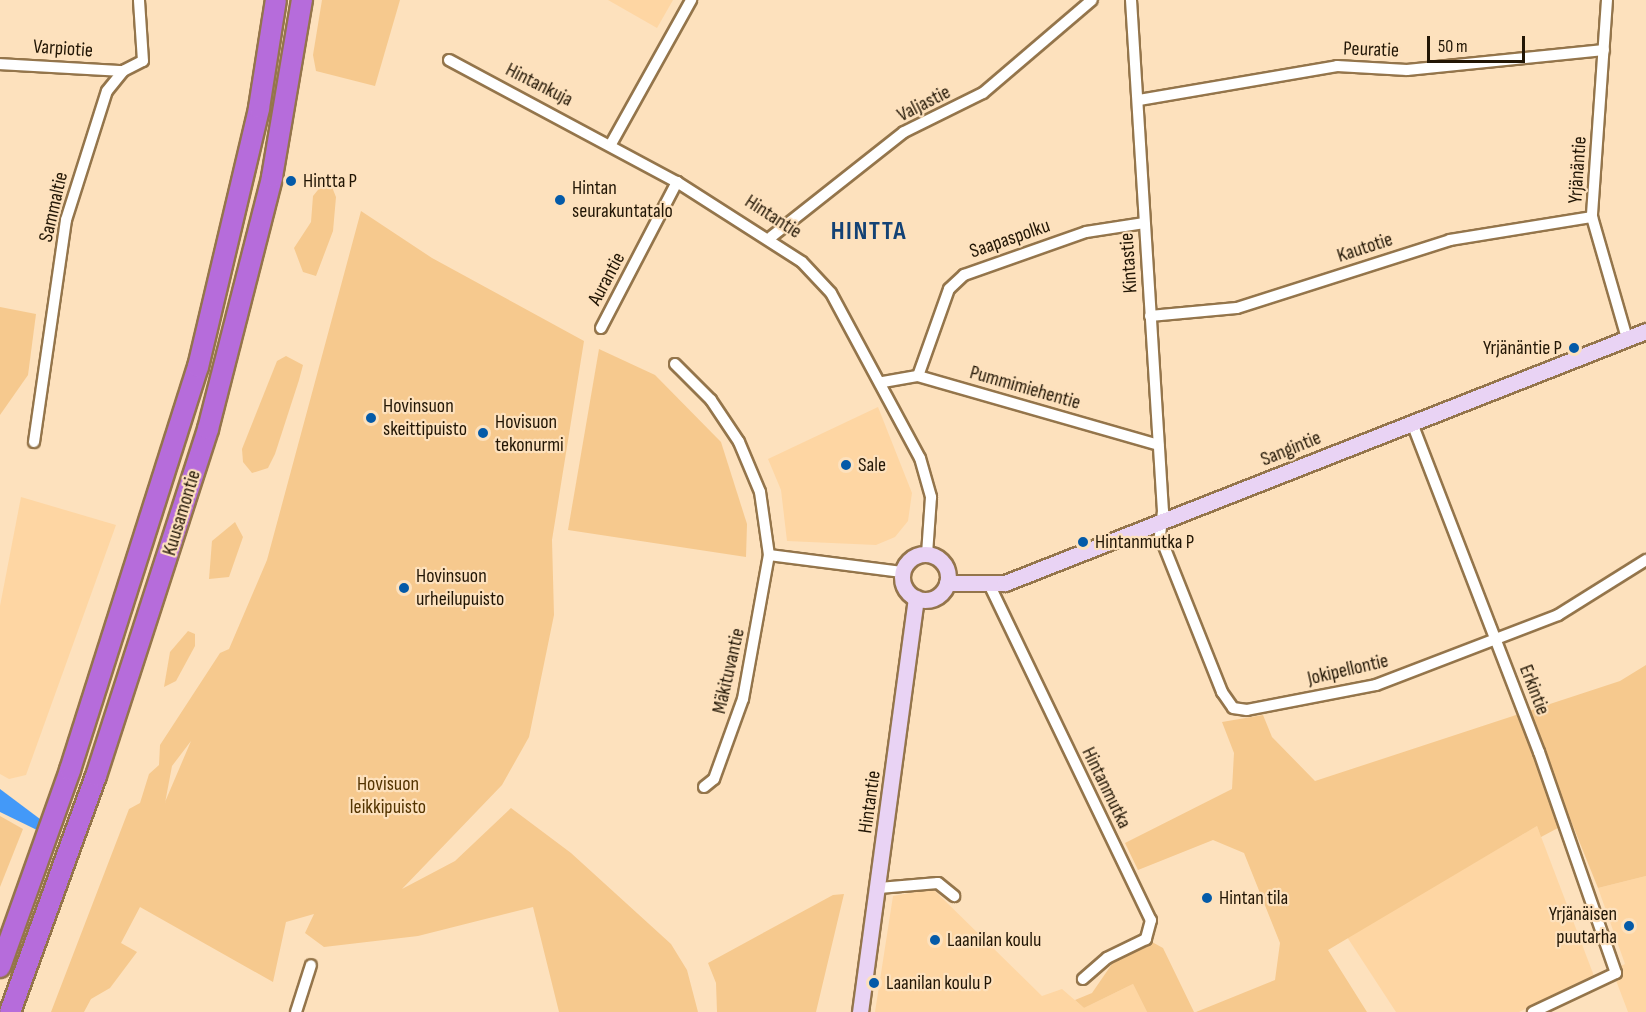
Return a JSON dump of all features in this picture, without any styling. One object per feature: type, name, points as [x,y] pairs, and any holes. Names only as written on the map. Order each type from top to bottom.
[{"type":"highway","name":"Kuusamontie","points":[[0,967],[81,736],[198,367],[259,108],[276,0]]},
{"type":"highway","name":"Kuusamontie","points":[[10,1012],[96,776],[208,429],[272,177],[302,0]]},
{"type":"street","name":"Sammaltie","points":[[34,442],[66,220],[107,91],[123,71],[142,61],[139,0]]},
{"type":"street","points":[[610,144],[691,0]]},
{"type":"street","name":"Valjastie","points":[[771,237],[904,132],[983,93],[1092,0]]},
{"type":"street","name":"Kintastie","points":[[1131,0],[1139,100],[1162,523]]},
{"type":"street","name":"Yrjänäntie","points":[[1607,0],[1593,217],[1627,338]]},
{"type":"street","name":"Peuratie","points":[[1139,100],[1337,66],[1407,70],[1604,50]]},
{"type":"street","name":"Hintankuja","points":[[449,60],[610,144]]},
{"type":"street","name":"Varpiotie","points":[[0,64],[123,71]]},
{"type":"street","name":"Hintantie","points":[[610,144],[771,237],[831,293],[883,382],[920,458],[932,497],[927,554]]},
{"type":"street","name":"Aurantie","points":[[601,328],[677,182]]},
{"type":"street","name":"Kautotie","points":[[1150,316],[1237,308],[1450,240],[1593,217]]},
{"type":"street","name":"Saapaspolku","points":[[918,376],[949,289],[964,275],[1086,232],[1144,223]]},
{"type":"street","name":"Sangintie","points":[[947,583],[990,585],[1162,523],[1646,331]]},
{"type":"street","name":"Mäkituvantie","points":[[675,364],[711,400],[743,450],[760,492],[769,555],[743,699],[714,779],[704,787]]},
{"type":"street","name":"Pummimiehentie","points":[[883,382],[918,376],[1158,446]]},
{"type":"street","name":"Erkintie","points":[[1412,423],[1496,641],[1616,973],[1533,1012]]},
{"type":"street","name":"Jokipellontie","points":[[1162,523],[1160,536],[1222,692],[1233,708],[1247,710],[1376,685],[1496,641],[1558,615],[1646,560]]},
{"type":"street","points":[[927,554],[943,563],[947,583],[936,597],[916,598],[904,587],[902,572],[912,558],[927,554]]},
{"type":"street","points":[[769,555],[902,572]]},
{"type":"street","name":"Hintanmutka","points":[[990,585],[1151,920],[1146,939],[1107,958],[1083,979]]},
{"type":"street","name":"Hintantie","points":[[860,1012],[879,888],[916,598]]},
{"type":"street","points":[[879,888],[938,883],[954,896]]},
{"type":"street","points":[[297,1012],[311,965]]},
{"type":"shaded area","points":[[608,0],[673,0],[657,28]]},
{"type":"shaded area","points":[[878,407],[912,493],[908,521],[895,537],[876,545],[787,541],[781,490],[768,459]]},
{"type":"shaded area","points":[[21,497],[116,525],[26,775],[9,779],[0,774],[0,606]]},
{"type":"shaded area","points":[[1537,826],[1594,976],[1519,1012],[1396,1012],[1347,937]]},
{"type":"shaded area","name":"Yrjänäisen puutarha","points":[[1646,876],[1646,1012],[1628,1012],[1612,970],[1625,964],[1598,888]]},
{"type":"shaded area","name":"Laanilan koulu","points":[[933,889],[1042,996],[1062,989],[1084,1008],[1133,984],[1147,1012],[875,1012],[893,896]]},
{"type":"green space","points":[[322,0],[400,0],[375,86],[316,71],[313,55]]},
{"type":"green space","points":[[322,185],[332,187],[336,197],[333,231],[316,276],[303,272],[294,248],[311,222],[313,196]]},
{"type":"green space","name":"Hovinsuon urheilupuisto","points":[[361,211],[432,258],[584,341],[552,540],[554,615],[529,737],[502,785],[402,889],[455,861],[511,808],[571,853],[671,944],[687,970],[698,1012],[559,1012],[533,907],[418,936],[324,947],[305,933],[314,914],[286,922],[273,982],[140,907],[121,943],[137,952],[110,988],[91,999],[84,1012],[51,1012],[129,809],[140,803],[149,774],[159,765],[160,745],[220,653],[229,649],[267,560]],"holes":[[[191,741],[165,801],[172,766]]]},
{"type":"green space","points":[[0,307],[36,314],[28,375],[0,415]]},
{"type":"green space","points":[[599,349],[655,375],[721,442],[747,524],[746,557],[568,530]]},
{"type":"green space","points":[[286,356],[303,365],[299,380],[275,454],[268,468],[252,473],[243,462],[242,449],[277,361]]},
{"type":"green space","points":[[235,522],[243,537],[229,577],[209,579],[212,541]]},
{"type":"green space","points":[[188,631],[195,634],[195,646],[176,681],[164,687],[170,652]]},
{"type":"green space","points":[[1646,665],[1646,876],[1598,888],[1571,821],[1541,837],[1537,826],[1328,950],[1367,1012],[1196,1012],[1275,980],[1280,943],[1244,853],[1213,840],[1138,870],[1125,843],[1232,789],[1234,753],[1222,722],[1263,715],[1272,737],[1315,781],[1620,681]]},
{"type":"green space","points":[[0,816],[23,829],[0,887]]},
{"type":"green space","points":[[844,894],[816,1012],[717,1012],[716,983],[708,963],[833,895]]},
{"type":"green space","points":[[1152,942],[1163,948],[1194,1012],[1147,1012],[1133,984],[1084,1008],[1075,1000],[1092,993],[1114,961]]},
{"type":"water","points":[[0,789],[40,819],[37,830],[0,812]]},
{"type":"place","name":"Hintta P","points":[[291,181]]},
{"type":"place","name":"Hintan seurakuntatalo","points":[[560,200]]},
{"type":"place","name":"Yrjänäntie P","points":[[1574,348]]},
{"type":"place","name":"Hovinsuon skeittipuisto","points":[[371,418]]},
{"type":"place","name":"Hovisuon tekonurmi","points":[[483,433]]},
{"type":"place","name":"Sale","points":[[846,465]]},
{"type":"place","name":"Hintanmutka P","points":[[1083,542]]},
{"type":"place","name":"Hovinsuon urheilupuisto","points":[[404,588]]},
{"type":"place","name":"Hintan tila","points":[[1207,898]]},
{"type":"place","name":"Yrjänäisen puutarha","points":[[1629,926]]},
{"type":"place","name":"Laanilan koulu","points":[[935,940]]},
{"type":"place","name":"Laanilan koulu P","points":[[874,983]]},
{"type":"district","name":"HINTTA","points":[[869,232]]},
{"type":"park label","name":"Hovisuon leikkipuisto","points":[[388,796]]}]
